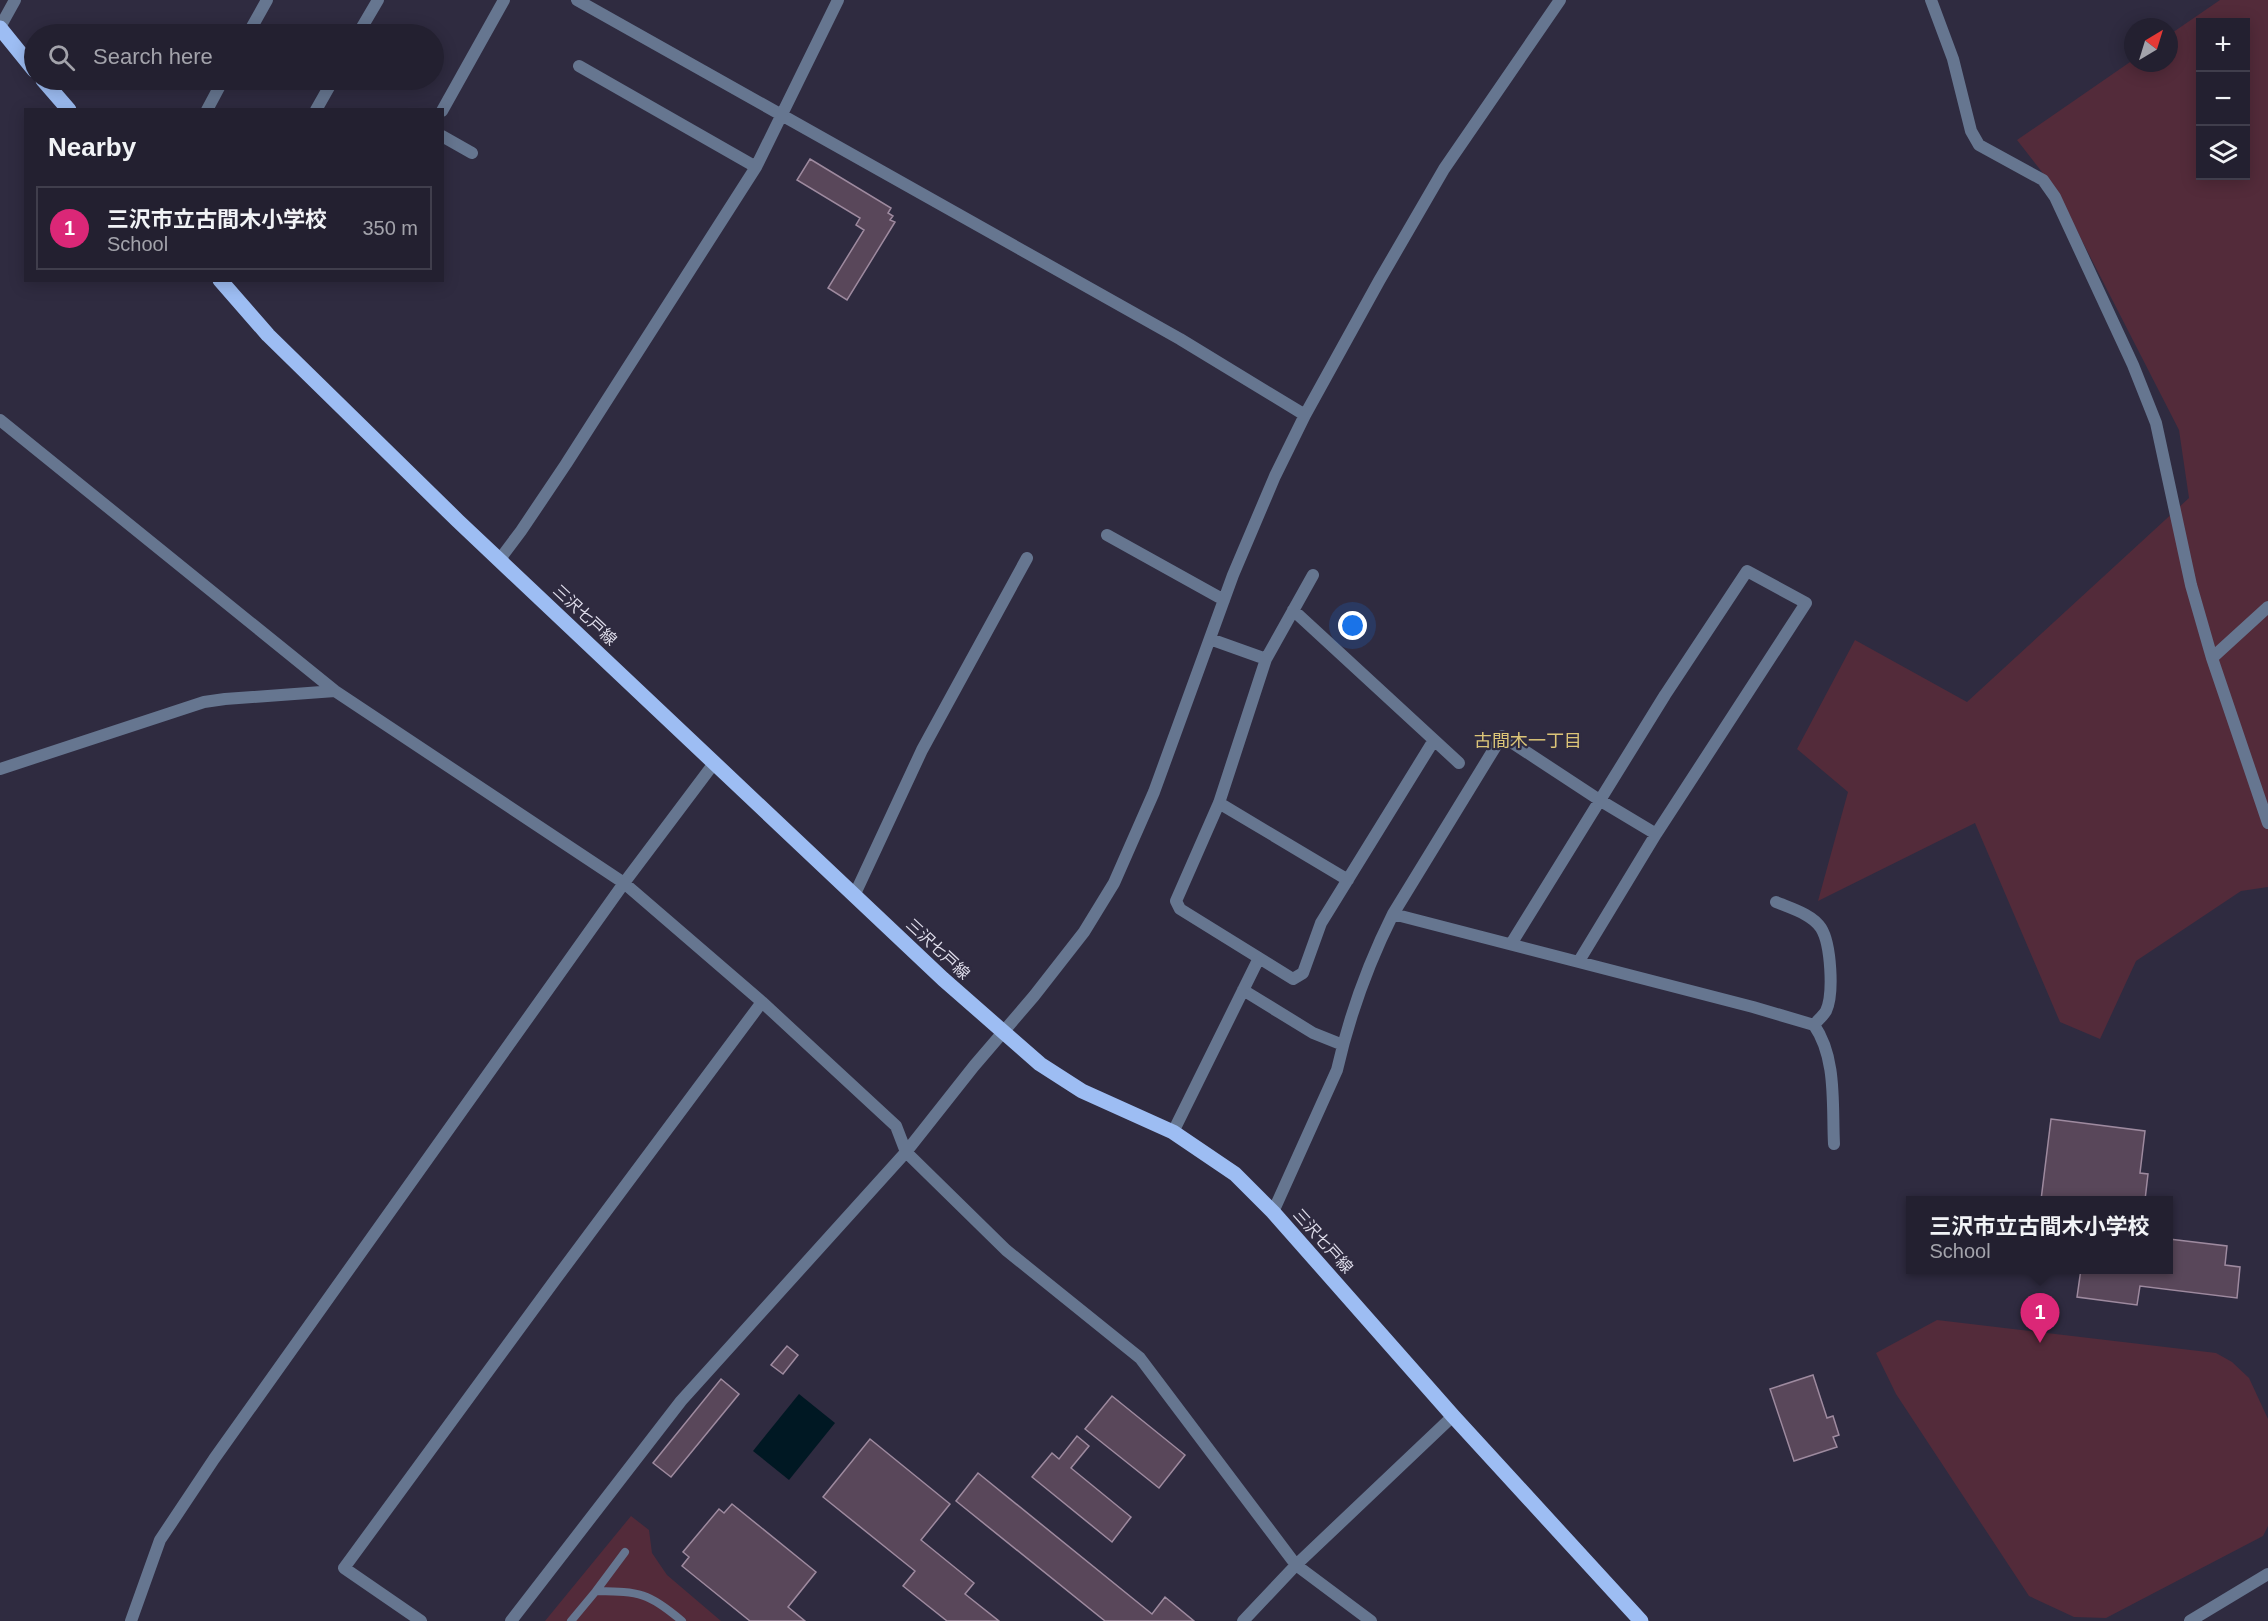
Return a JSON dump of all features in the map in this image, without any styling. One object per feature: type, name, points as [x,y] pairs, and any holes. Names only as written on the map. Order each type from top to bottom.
[{"type":"main road","points":[[0,28],[24,58]]},
{"type":"main road","points":[[52,90],[67,108]]},
{"type":"main road","name":"三沢七戸線","points":[[222,282],[268,335],[450,513],[854,896],[1040,1064],[1082,1090],[1173,1132],[1235,1174],[1273,1212],[1453,1416],[1641,1621]]},
{"type":"street","points":[[0,28],[15,0]]},
{"type":"street","points":[[254,24],[267,0]]},
{"type":"street","points":[[364,24],[378,0]]},
{"type":"street","points":[[444,108],[504,0]]},
{"type":"street","points":[[577,0],[1180,339],[1305,415]]},
{"type":"street","points":[[500,559],[566,464],[756,167],[838,0]]},
{"type":"street","points":[[511,1621],[681,1401],[906,1152],[1084,932],[1114,883],[1154,792],[1224,600],[1275,476],[1305,415],[1444,169],[1560,0]]},
{"type":"street","points":[[1931,0],[1953,58],[1971,131],[1979,145],[2043,180],[2055,197],[2133,365],[2156,423],[2191,585],[2212,658],[2268,823]]},
{"type":"street","points":[[579,66],[756,167]]},
{"type":"street","points":[[208,108],[218,90]]},
{"type":"street","points":[[317,108],[327,90]]},
{"type":"street","points":[[444,137],[472,153]]},
{"type":"street","points":[[0,420],[335,692],[624,883],[762,1002],[896,1126],[906,1152],[1006,1250],[1140,1358],[1296,1565],[1371,1621]]},
{"type":"street","points":[[1107,536],[1224,600]]},
{"type":"street","points":[[854,896],[922,750],[1027,558]]},
{"type":"street","points":[[1511,944],[1665,696],[1746,571],[1806,603],[1656,834],[1579,961]]},
{"type":"street","points":[[1313,575],[1266,659],[1219,803],[1176,901],[1180,909],[1293,979],[1304,973],[1321,923],[1434,740]]},
{"type":"street","points":[[2212,658],[2268,607]]},
{"type":"street","points":[[1293,610],[1459,763]]},
{"type":"street","points":[[1210,639],[1266,659]]},
{"type":"street","points":[[0,769],[204,702],[335,692]]},
{"type":"street","points":[[1273,1212],[1337,1070],[1343,1045],[1380,941],[1502,736],[1600,801],[1656,834]]},
{"type":"street","points":[[131,1621],[160,1540],[214,1459],[624,883],[715,762]]},
{"type":"street","points":[[1219,803],[1348,880]]},
{"type":"street","points":[[1776,902],[1810,918],[1821,928],[1825,940],[1832,985],[1826,1012],[1814,1025]]},
{"type":"street","points":[[1394,914],[1579,961],[1814,1025],[1825,1045],[1829,1059],[1834,1144]]},
{"type":"street","points":[[1173,1132],[1259,958]]},
{"type":"street","points":[[1243,990],[1314,1033],[1343,1045]]},
{"type":"street","points":[[421,1621],[344,1568],[762,1002]]},
{"type":"street","points":[[1243,1621],[1296,1565],[1453,1416]]},
{"type":"street","points":[[2190,1621],[2268,1574]]},
{"type":"lane","points":[[571,1621],[625,1552]]},
{"type":"lane","points":[[596,1591],[634,1592],[660,1602],[682,1621]]},
{"type":"shaded area","points":[[2220,0],[2268,0],[2268,887],[2241,891],[2136,961],[2100,1039],[2060,1022],[1975,823],[1818,901],[1848,792],[1797,749],[1855,640],[1967,702],[2189,498],[2179,430],[2056,190],[2017,140],[2124,66],[2124,72],[2178,72],[2178,29]]},
{"type":"shaded area","points":[[1937,1320],[2216,1353],[2232,1362],[2249,1378],[2268,1419],[2268,1526],[2263,1536],[2106,1618],[2074,1617],[2029,1596],[1896,1394],[1876,1353]]},
{"type":"shaded area","points":[[631,1516],[649,1530],[652,1553],[667,1575],[721,1621],[545,1621]]},
{"type":"water","points":[[799,1394],[835,1423],[789,1480],[753,1451]]},
{"type":"building","points":[[810,159],[891,208],[888,213],[893,216],[890,220],[895,222],[847,300],[828,288],[864,230],[856,225],[860,218],[797,180]]},
{"type":"building","points":[[2051,1119],[2145,1131],[2140,1173],[2148,1174],[2145,1196],[2041,1196]]},
{"type":"building","points":[[2173,1239],[2227,1246],[2225,1265],[2240,1267],[2237,1298],[2140,1286],[2137,1305],[2077,1297],[2080,1274],[2173,1274]]},
{"type":"building","points":[[787,1346],[798,1355],[783,1374],[771,1365]]},
{"type":"building","points":[[1813,1375],[1827,1418],[1833,1416],[1839,1435],[1833,1437],[1837,1447],[1794,1461],[1770,1389]]},
{"type":"building","points":[[721,1379],[739,1394],[671,1477],[653,1463]]},
{"type":"building","points":[[1112,1396],[1185,1455],[1159,1488],[1085,1429]]},
{"type":"building","points":[[1077,1436],[1089,1446],[1071,1468],[1131,1517],[1112,1542],[1032,1477],[1052,1453],[1059,1459]]},
{"type":"building","points":[[870,1439],[950,1504],[921,1540],[974,1583],[965,1594],[999,1621],[947,1621],[903,1586],[915,1571],[823,1497]]},
{"type":"building","points":[[978,1473],[1152,1614],[1165,1597],[1194,1621],[1105,1621],[956,1501]]},
{"type":"building","points":[[732,1504],[816,1572],[788,1607],[805,1621],[750,1621],[682,1566],[689,1557],[683,1552],[719,1509],[724,1513]]},
{"type":"place","name":"三沢市立古間木小学校","points":[[2040,1343]]},
{"type":"district","name":"古間木一丁目","points":[[1528,741]]}]
